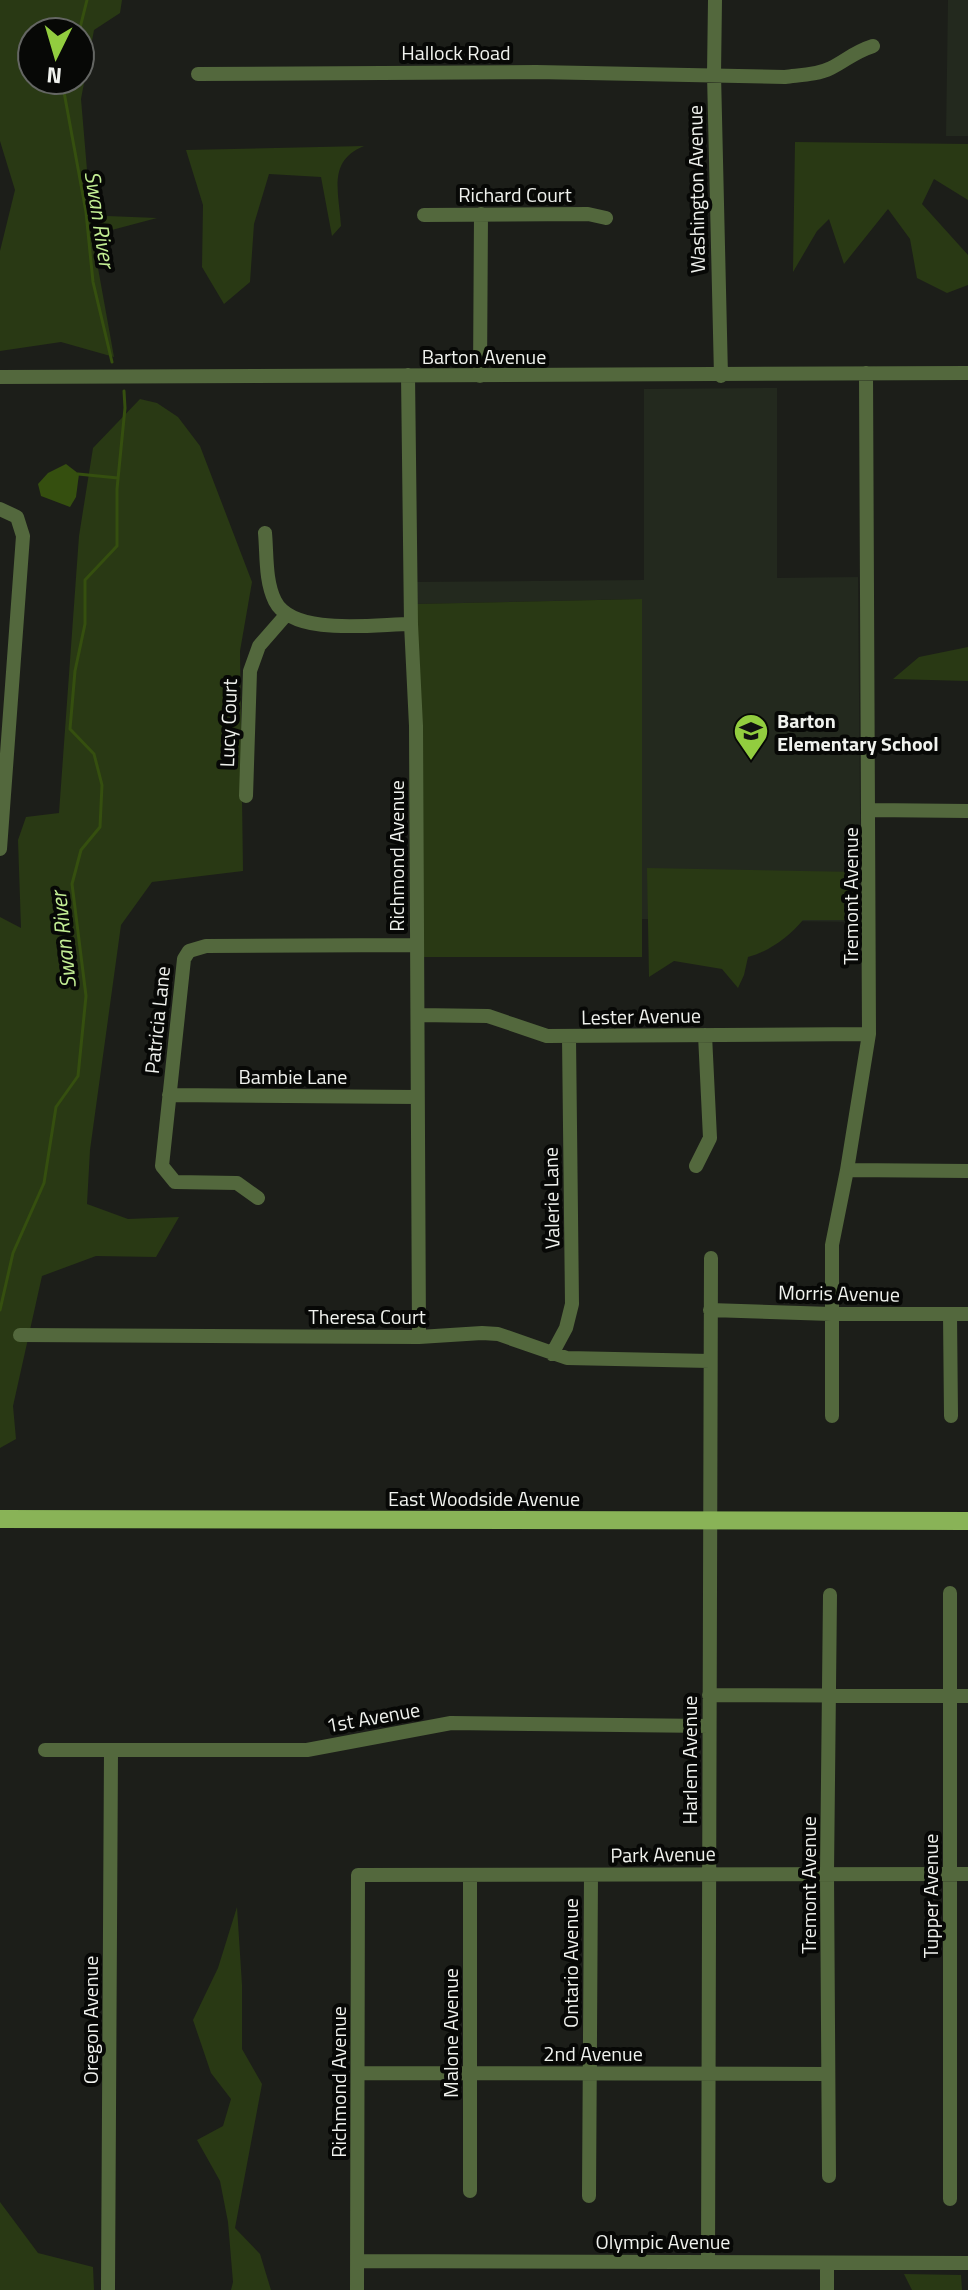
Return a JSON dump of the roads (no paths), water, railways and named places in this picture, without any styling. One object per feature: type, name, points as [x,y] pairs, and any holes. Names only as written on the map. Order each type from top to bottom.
[{"type":"main road","name":"East Woodside Avenue","points":[[0,1519],[968,1521]]},
{"type":"street","name":"Washington Avenue","points":[[715,0],[721,376]]},
{"type":"street","name":"Hallock Road","points":[[198,74],[714,74],[785,77],[830,69],[851,53],[873,46]]},
{"type":"street","points":[[480,376],[481,214]]},
{"type":"street","name":"Richard Court","points":[[424,215],[588,214],[606,218]]},
{"type":"street","name":"Tremont Avenue","points":[[832,1416],[832,1245],[869,1034],[866,373]]},
{"type":"street","name":"Barton Avenue","points":[[0,377],[968,373]]},
{"type":"street","name":"Richmond Avenue","points":[[408,375],[411,624],[416,726],[419,1337]]},
{"type":"street","points":[[0,509],[17,517],[23,536],[0,849]]},
{"type":"street","points":[[265,533],[269,584],[275,602],[286,615],[303,623],[321,625],[411,624]]},
{"type":"street","name":"Lucy Court","points":[[246,796],[250,671],[259,646],[286,615]]},
{"type":"street","points":[[870,810],[968,811]]},
{"type":"street","name":"Patricia Lane","points":[[258,1198],[237,1183],[175,1182],[167,1176],[162,1166],[184,959],[189,951],[206,946],[416,945]]},
{"type":"street","name":"Lester Avenue","points":[[418,1015],[488,1016],[535,1034],[569,1037],[869,1034]]},
{"type":"street","points":[[696,1166],[710,1138],[705,1035]]},
{"type":"street","name":"Valerie Lane","points":[[552,1354],[566,1328],[572,1304],[569,1037]]},
{"type":"street","name":"Bambie Lane","points":[[169,1095],[417,1097]]},
{"type":"street","points":[[847,1170],[968,1171]]},
{"type":"street","name":"Harlem Avenue","points":[[708,2261],[711,1258]]},
{"type":"street","name":"Morris Avenue","points":[[710,1310],[968,1314]]},
{"type":"street","points":[[950,1314],[951,1416]]},
{"type":"street","name":"Theresa Court","points":[[20,1335],[419,1337],[482,1333],[498,1334],[567,1358],[710,1361]]},
{"type":"street","name":"Tupper Avenue","points":[[950,1593],[950,2199]]},
{"type":"street","name":"Tremont Avenue","points":[[829,2176],[827,1873],[830,1595]]},
{"type":"street","points":[[709,1695],[968,1696]]},
{"type":"street","name":"1st Avenue","points":[[45,1750],[307,1750],[451,1723],[709,1726]]},
{"type":"street","name":"Oregon Avenue","points":[[108,2290],[111,1751]]},
{"type":"street","name":"Park Avenue","points":[[358,1875],[968,1874]]},
{"type":"street","name":"Richmond Avenue","points":[[357,2290],[358,1875]]},
{"type":"street","name":"Ontario Avenue","points":[[589,2196],[591,1875]]},
{"type":"street","name":"Malone Avenue","points":[[470,1876],[470,2191]]},
{"type":"street","name":"2nd Avenue","points":[[358,2073],[828,2074]]},
{"type":"street","name":"Olympic Avenue","points":[[358,2261],[968,2263]]},
{"type":"street","points":[[827,2263],[827,2290]]},
{"type":"waterway","name":"Swan River","points":[[83,16],[87,0]]},
{"type":"waterway","name":"Swan River","points":[[65,96],[86,212],[93,282],[112,362]]},
{"type":"waterway","name":"Swan River","points":[[0,1310],[13,1253],[44,1183],[56,1107],[78,1076],[86,996],[72,884],[81,850],[100,827],[102,785],[94,754],[70,729],[75,671],[85,624],[85,580],[117,546],[117,489],[124,391]]},
{"type":"waterway","points":[[78,474],[118,478]]},
{"type":"place","name":"Barton Elementary School","points":[[751,762]]}]
